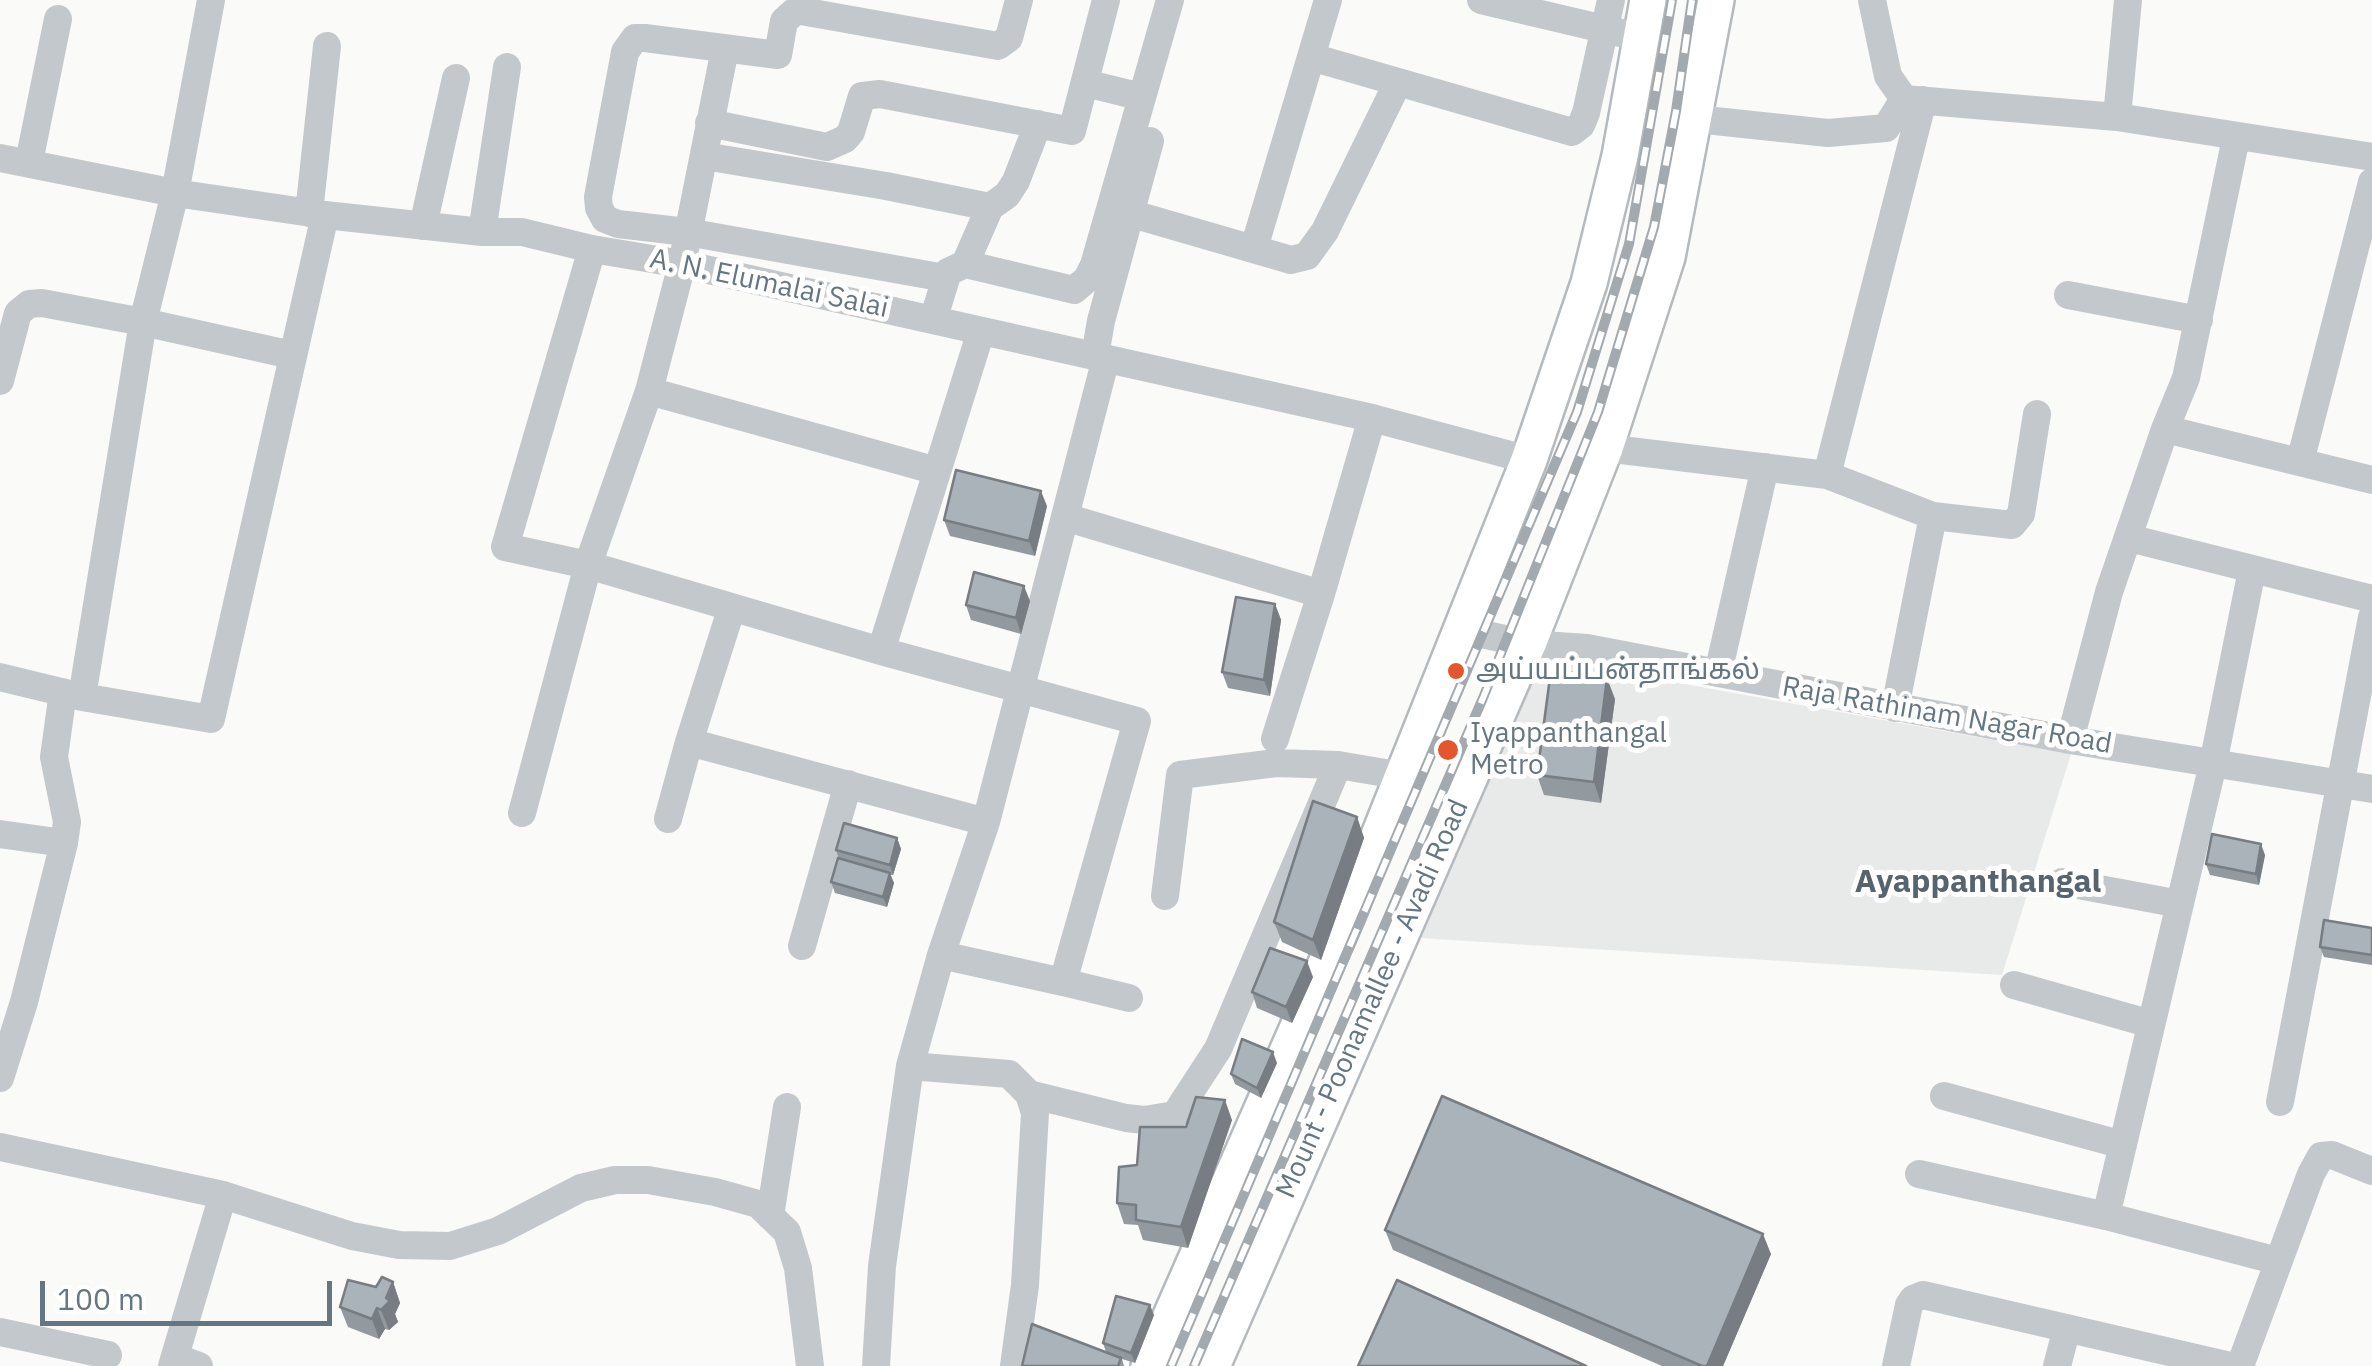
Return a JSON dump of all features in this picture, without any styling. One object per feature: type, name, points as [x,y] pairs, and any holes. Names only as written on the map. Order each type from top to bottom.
[{"type":"main road","name":"Mount - Poonamallee - Avadi Road","points":[[1149,1366],[1346,918],[1529,460],[1589,283],[1620,156],[1648,0]]},
{"type":"main road","name":"Mount - Poonamallee - Avadi Road","points":[[1212,1366],[1528,644],[1605,448],[1667,257],[1716,0]]},
{"type":"street","points":[[0,1078],[24,1002],[64,843],[67,822],[54,757],[73,694],[143,322],[175,193],[210,0]]},
{"type":"street","points":[[1019,0],[1009,38],[998,46],[801,11],[784,21],[778,55],[635,38],[625,52],[599,208],[605,219],[618,224],[1074,290],[1087,279],[1094,265],[1170,0]]},
{"type":"street","points":[[709,123],[827,147],[845,139],[850,132],[862,96],[880,94],[1072,130],[1106,0]]},
{"type":"street","points":[[876,1366],[882,1266],[910,1066],[941,955],[986,822],[1065,517],[1129,213],[1189,0]]},
{"type":"street","points":[[1254,248],[1328,0]]},
{"type":"street","points":[[1311,56],[1572,132],[1586,113],[1611,0]]},
{"type":"street","points":[[1872,0],[1888,76],[1914,100],[2116,117],[2372,157]]},
{"type":"street","points":[[2116,117],[2128,0]]},
{"type":"street","points":[[1492,1],[1642,38]]},
{"type":"street","points":[[29,162],[58,19]]},
{"type":"street","points":[[0,677],[211,718],[292,355],[317,214],[327,46]]},
{"type":"street","points":[[522,813],[588,565],[648,391],[682,264],[725,48]]},
{"type":"street","points":[[482,232],[507,67]]},
{"type":"street","points":[[423,226],[456,78]]},
{"type":"street","points":[[1129,213],[1291,260],[1307,256],[1318,244],[1398,82]]},
{"type":"street","points":[[1085,83],[1142,97]]},
{"type":"street","points":[[1696,119],[1828,133],[1886,128],[1914,100]]},
{"type":"street","points":[[1827,475],[1914,100]]},
{"type":"street","points":[[933,320],[990,208],[1007,195],[1016,181],[1038,124]]},
{"type":"street","points":[[2070,740],[2109,592],[2164,430],[2186,378],[2236,138]]},
{"type":"street","points":[[704,156],[886,186],[990,208]]},
{"type":"street","name":"A. N. Elumalai Salai","points":[[0,158],[175,193],[317,214],[482,232],[522,232],[1372,418],[1529,460]]},
{"type":"street","points":[[2300,462],[2372,182]]},
{"type":"street","points":[[592,249],[505,547],[588,565],[881,652],[1137,721],[1063,982]]},
{"type":"street","points":[[2068,294],[2198,320]]},
{"type":"street","points":[[0,381],[12,330],[11,308],[29,304],[42,303],[143,322],[292,355]]},
{"type":"street","points":[[881,652],[981,330]]},
{"type":"street","points":[[648,391],[937,471]]},
{"type":"street","points":[[1605,448],[1827,475],[1933,516],[2006,525],[2017,522],[2021,514],[2037,414]]},
{"type":"street","points":[[1276,739],[1372,418]]},
{"type":"street","points":[[2164,430],[2372,480]]},
{"type":"street","points":[[1718,673],[1765,466]]},
{"type":"street","points":[[1894,708],[1933,516]]},
{"type":"street","points":[[1065,517],[1321,594]]},
{"type":"street","points":[[2129,538],[2372,600]]},
{"type":"street","points":[[2106,1216],[2213,764],[2252,570]]},
{"type":"street","points":[[668,819],[732,607]]},
{"type":"street","points":[[2280,1102],[2372,616]]},
{"type":"street","name":"Raja Rathinam Nagar Road","points":[[1464,630],[1528,644],[1586,648],[2070,740],[2372,789]]},
{"type":"street","points":[[689,742],[986,822]]},
{"type":"street","points":[[1165,896],[1180,774],[1276,762],[1338,765],[1404,776]]},
{"type":"street","points":[[1029,1094],[1126,1118],[1144,1120],[1176,1115],[1218,1049],[1338,765]]},
{"type":"street","points":[[802,946],[848,784]]},
{"type":"street","points":[[0,834],[64,843]]},
{"type":"street","points":[[2062,882],[2180,904]]},
{"type":"street","points":[[941,955],[1129,998]]},
{"type":"street","points":[[2014,985],[2151,1024]]},
{"type":"street","points":[[910,1066],[1009,1074],[1029,1094],[1035,1112],[1025,1285],[1014,1366]]},
{"type":"street","points":[[1944,1096],[2122,1145]]},
{"type":"street","points":[[770,1216],[788,1107]]},
{"type":"street","points":[[0,1147],[224,1195],[352,1236],[398,1245],[450,1246],[498,1231],[581,1188],[615,1180],[648,1180],[715,1192],[758,1204],[787,1232],[798,1268],[810,1366]]},
{"type":"street","points":[[2240,1366],[2321,1156],[2372,1170]]},
{"type":"street","points":[[1919,1174],[2106,1216],[2278,1261]]},
{"type":"street","points":[[182,1363],[224,1195]]},
{"type":"street","points":[[1896,1366],[1909,1305],[1918,1296],[2230,1366]]},
{"type":"street","points":[[2057,1366],[2066,1328]]},
{"type":"street","points":[[0,1332],[108,1355]]},
{"type":"shaded area","points":[[1541,658],[2071,754],[2002,975],[1420,938]]},
{"type":"building","points":[[956,470],[1041,491],[1029,541],[944,520]]},
{"type":"building","points":[[974,572],[1024,586],[1016,618],[966,605]]},
{"type":"building","points":[[1236,597],[1275,604],[1264,680],[1222,672]]},
{"type":"building","points":[[1551,670],[1607,678],[1594,782],[1537,775]]},
{"type":"building","points":[[1313,801],[1357,817],[1313,940],[1274,922]]},
{"type":"building","points":[[844,823],[897,838],[890,865],[836,850]]},
{"type":"building","points":[[2212,834],[2261,844],[2256,874],[2206,864]]},
{"type":"building","points":[[838,858],[890,873],[883,897],[831,882]]},
{"type":"building","points":[[2324,920],[2372,928],[2372,955],[2320,947]]},
{"type":"building","points":[[1270,948],[1307,961],[1286,1007],[1252,992]]},
{"type":"building","points":[[1242,1039],[1273,1052],[1257,1088],[1231,1074]]},
{"type":"building","points":[[1442,1096],[1763,1234],[1707,1366],[1385,1230]]},
{"type":"building","points":[[1196,1097],[1225,1100],[1181,1227],[1136,1220],[1136,1205],[1117,1203],[1119,1167],[1137,1165],[1140,1127],[1186,1127]]},
{"type":"building","points":[[382,1277],[393,1282],[386,1298],[390,1301],[381,1310],[377,1308],[372,1319],[340,1307],[348,1280],[376,1287]]},
{"type":"building","points":[[1397,1280],[1586,1366],[1358,1366]]},
{"type":"building","points":[[1116,1296],[1150,1305],[1131,1353],[1103,1343]]},
{"type":"building","points":[[1032,1324],[1121,1358],[1118,1366],[1022,1366]]},
{"type":"railway","points":[[1171,1366],[1577,412],[1629,244],[1672,0]]},
{"type":"railway","points":[[1194,1366],[1483,698],[1598,412],[1654,227],[1692,0]]},
{"type":"place","name":"அய்யப்பன்தாங்கல்","points":[[1456,671]]},
{"type":"place","name":"Iyappanthangal Metro","points":[[1448,750]]},
{"type":"district","name":"Ayappanthangal","points":[[1978,883]]}]
